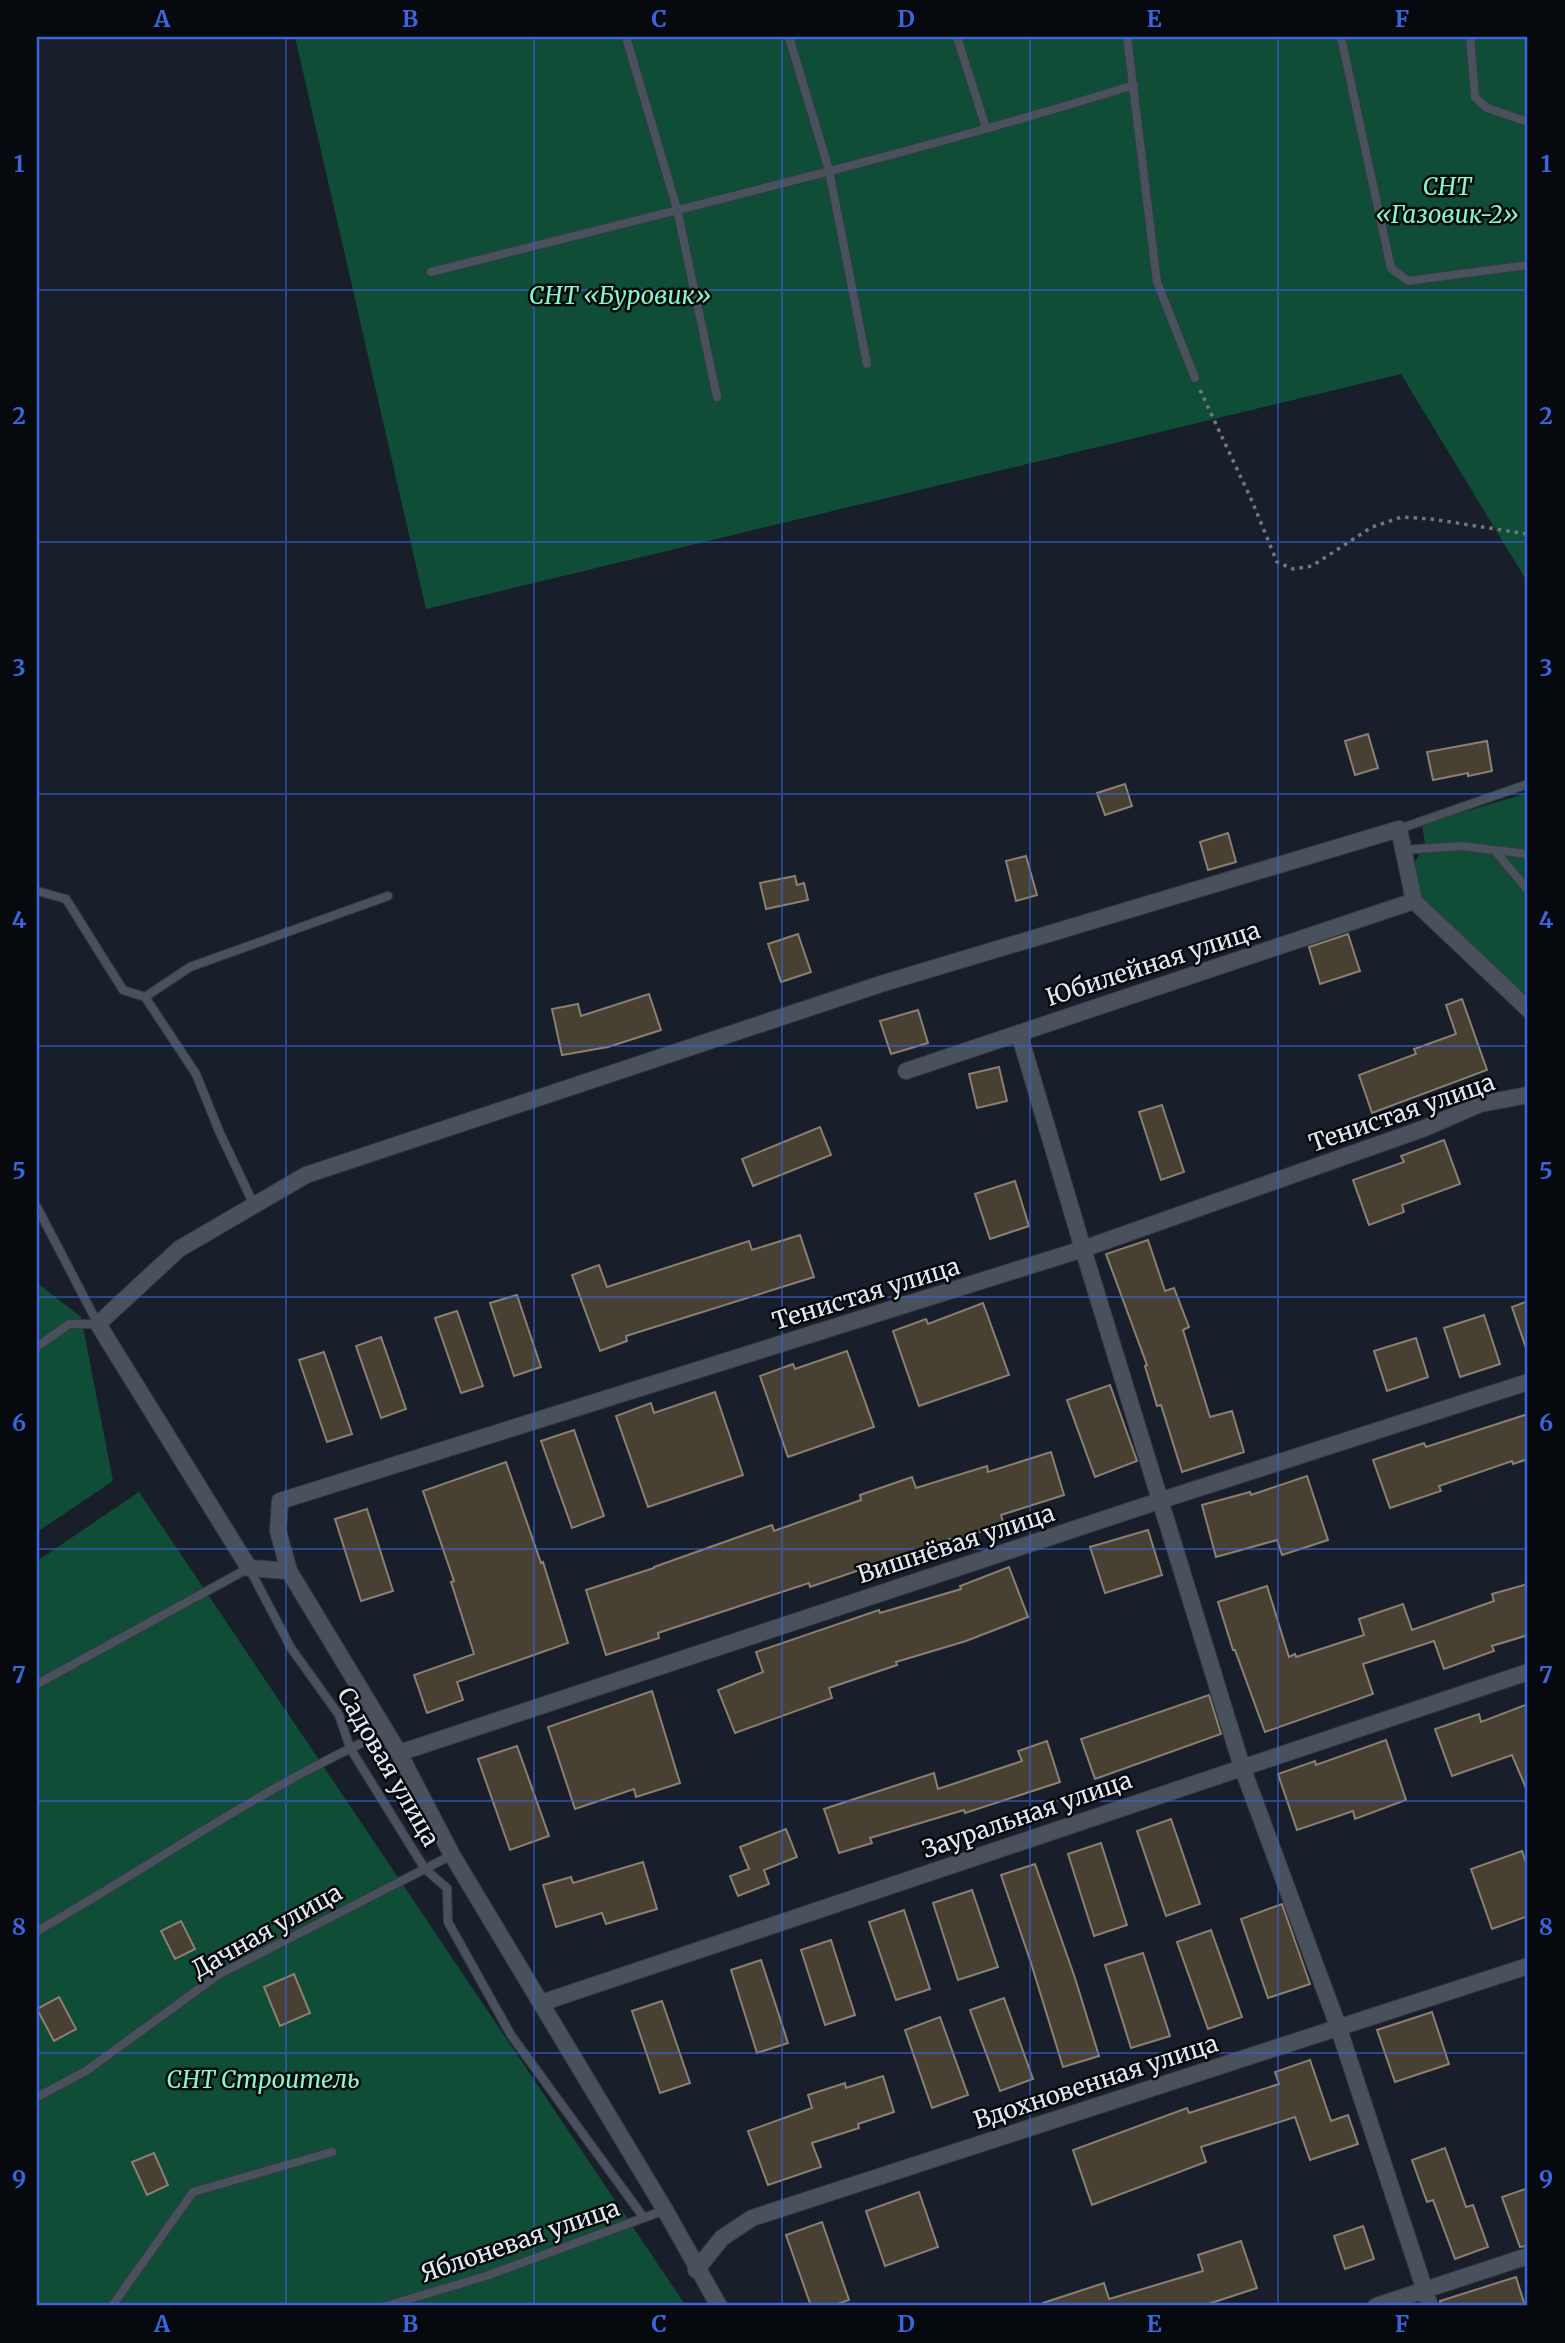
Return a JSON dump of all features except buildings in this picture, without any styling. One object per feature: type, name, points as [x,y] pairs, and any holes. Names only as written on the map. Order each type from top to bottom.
[{"type":"street","points":[[719,2306],[696,2270],[665,2210],[452,1855],[399,1754],[289,1571],[249,1568],[98,1324],[179,1249],[306,1175],[871,987],[1399,829],[1414,901],[1528,1009]]},
{"type":"street","name":"Юбилейная улица","points":[[906,1071],[1414,901]]},
{"type":"street","points":[[1019,1033],[1242,1767],[1338,2026],[1427,2298]]},
{"type":"street","name":"Тенистая улица","points":[[289,1571],[278,1531],[280,1501],[1083,1249],[1425,1128],[1480,1104],[1528,1095]]},
{"type":"street","name":"Вишнёвая улица","points":[[399,1754],[1162,1500],[1528,1382]]},
{"type":"street","name":"Зауральная улица","points":[[541,2003],[1528,1672]]},
{"type":"street","name":"Вдохновенная улица","points":[[696,2270],[722,2238],[752,2218],[1528,1966]]},
{"type":"street","points":[[1376,2306],[1427,2298],[1528,2256]]},
{"type":"lane","points":[[626,37],[677,209],[717,397]]},
{"type":"lane","points":[[789,37],[830,170],[867,364]]},
{"type":"lane","points":[[957,37],[986,128]]},
{"type":"lane","points":[[1127,37],[1157,282],[1195,378]]},
{"type":"lane","points":[[1341,37],[1391,268],[1408,281],[1528,265]]},
{"type":"lane","points":[[1470,37],[1475,97],[1487,108],[1528,122]]},
{"type":"lane","points":[[431,272],[830,170],[1134,85]]},
{"type":"lane","points":[[1399,829],[1528,784]]},
{"type":"lane","points":[[1403,850],[1461,846],[1528,854]]},
{"type":"lane","points":[[1494,851],[1528,890]]},
{"type":"lane","points":[[37,891],[66,899],[123,990],[145,997],[195,1074],[254,1205]]},
{"type":"lane","points":[[145,997],[190,967],[388,897]]},
{"type":"lane","points":[[37,1207],[98,1324],[69,1324],[37,1347]]},
{"type":"lane","points":[[37,1684],[249,1568]]},
{"type":"lane","name":"Садовая улица","points":[[249,1568],[291,1648],[339,1716],[350,1748],[425,1869],[447,1888],[448,1922],[512,2035],[644,2218]]},
{"type":"lane","points":[[37,1931],[229,1816],[350,1748],[386,1732]]},
{"type":"lane","name":"Дачная улица","points":[[37,2096],[86,2071],[218,1975],[452,1855]]},
{"type":"lane","points":[[112,2306],[193,2192],[332,2152]]},
{"type":"lane","name":"Яблоневая улица","points":[[386,2306],[486,2276],[665,2210]]},
{"type":"path","points":[[1195,378],[1277,562],[1293,569],[1312,566],[1372,527],[1402,517],[1528,534]]},
{"type":"green space","name":"СНТ «Буровик»","points":[[295,37],[1528,37],[1528,583],[1401,374],[426,609]]},
{"type":"green space","points":[[1528,793],[1528,996],[1419,900],[1415,862],[1425,844],[1422,824]]},
{"type":"green space","points":[[37,1283],[81,1317],[113,1481],[37,1532]]},
{"type":"green space","name":"СНТ Строитель","points":[[139,1492],[686,2306],[37,2306],[37,1561]]},
{"type":"park label","name":"СНТ «Газовик-2»","points":[[1447,201]]}]
